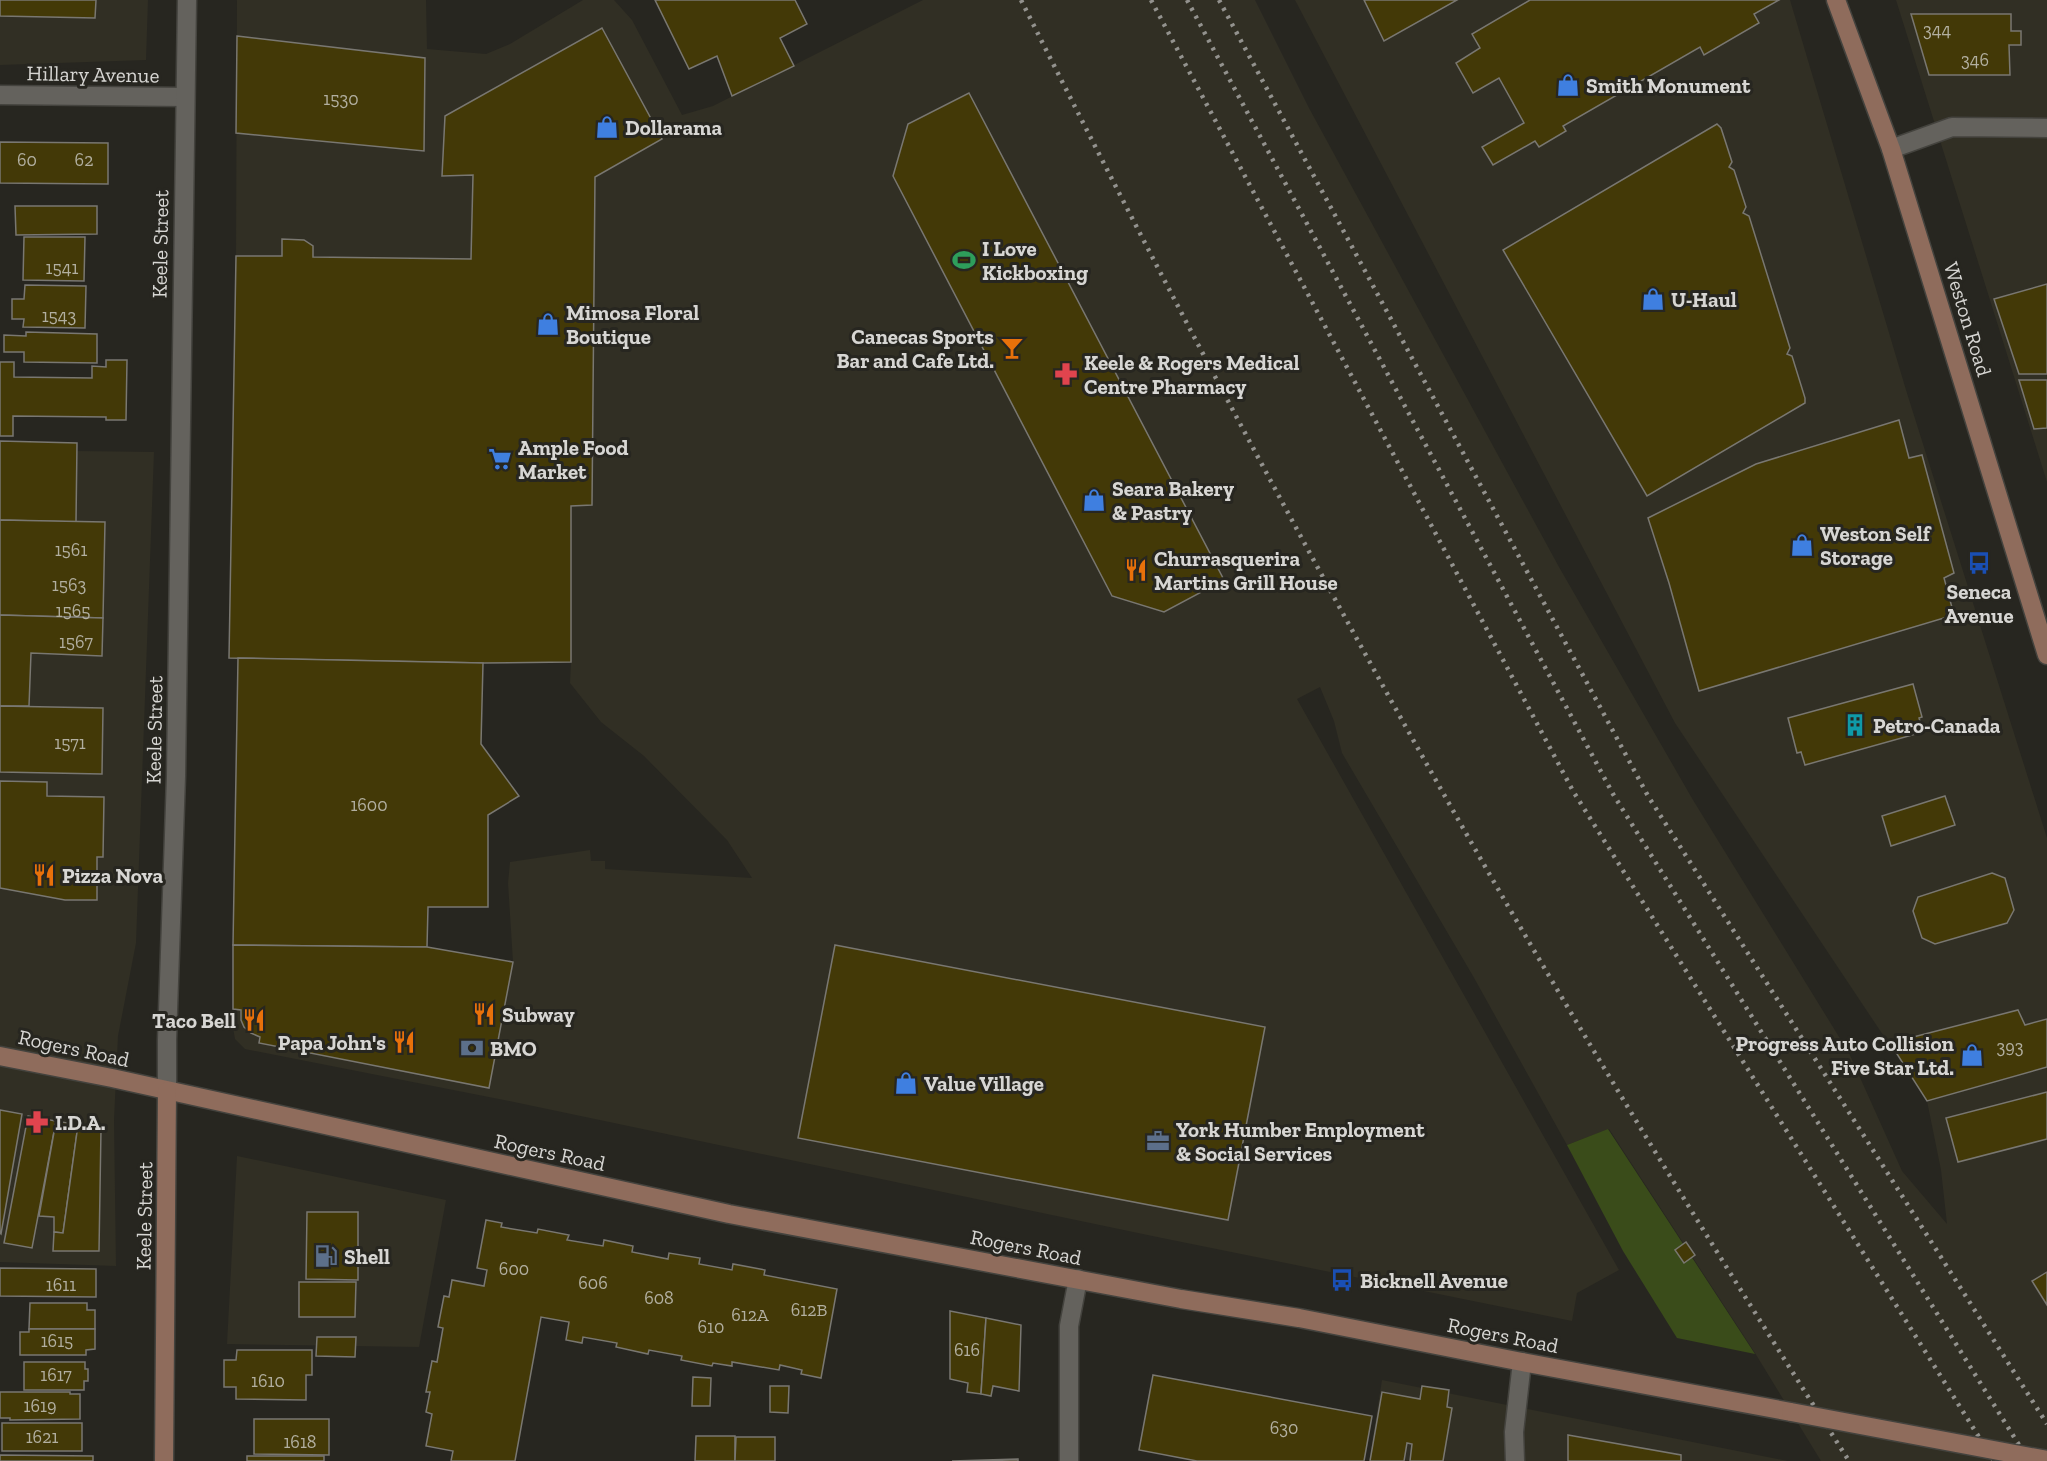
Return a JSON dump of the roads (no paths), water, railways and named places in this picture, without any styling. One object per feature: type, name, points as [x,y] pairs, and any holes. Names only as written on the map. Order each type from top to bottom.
[{"type":"main road","name":"Weston Road","points":[[1836,0],[1891,149],[2043,623],[2047,655]]},
{"type":"main road","name":"Rogers Road","points":[[0,1056],[717,1212],[1181,1299],[1299,1318],[2047,1460]]},
{"type":"main road","name":"Keele Street","points":[[164,1461],[167,1091]]},
{"type":"street","name":"Keele Street","points":[[167,1091],[176,776],[187,0]]},
{"type":"street","name":"Hillary Avenue","points":[[0,95],[185,97]]},
{"type":"street","points":[[1891,149],[1952,127],[2047,128]]},
{"type":"street","points":[[1069,1461],[1069,1326],[1078,1280]]},
{"type":"street","points":[[1515,1461],[1514,1432],[1522,1362]]},
{"type":"railway","points":[[1021,0],[1244,431],[1479,856],[1614,1085],[1849,1461]]},
{"type":"railway","points":[[1151,0],[1573,791],[1994,1461]]},
{"type":"railway","points":[[1187,0],[1613,794],[2029,1461]]},
{"type":"railway","points":[[1219,0],[1648,796],[2047,1424]]},
{"type":"place","name":"Smith Monument","points":[[1568,85]]},
{"type":"place","name":"Dollarama","points":[[607,127]]},
{"type":"place","name":"I Love Kickboxing","points":[[964,260]]},
{"type":"place","name":"U-Haul","points":[[1653,299]]},
{"type":"place","name":"Mimosa Floral Boutique","points":[[548,324]]},
{"type":"place","name":"Canecas Sports Bar and Cafe Ltd.","points":[[1012,348]]},
{"type":"place","name":"Keele & Rogers Medical Centre Pharmacy","points":[[1066,374]]},
{"type":"place","name":"Ample Food Market","points":[[500,459]]},
{"type":"place","name":"Seara Bakery & Pastry","points":[[1094,500]]},
{"type":"place","name":"Weston Self Storage","points":[[1802,545]]},
{"type":"place","name":"Seneca Avenue","points":[[1979,563]]},
{"type":"place","name":"Churrasquerira Martins Grill House","points":[[1136,570]]},
{"type":"place","name":"Petro-Canada","points":[[1855,725]]},
{"type":"place","name":"Pizza Nova","points":[[44,875]]},
{"type":"place","name":"Subway","points":[[484,1014]]},
{"type":"place","name":"Taco Bell","points":[[254,1020]]},
{"type":"place","name":"Papa John's","points":[[404,1042]]},
{"type":"place","name":"BMO","points":[[472,1048]]},
{"type":"place","name":"Progress Auto Collision Five Star Ltd.","points":[[1972,1055]]},
{"type":"place","name":"Value Village","points":[[906,1083]]},
{"type":"place","name":"I.D.A.","points":[[37,1122]]},
{"type":"place","name":"York Humber Employment & Social Services","points":[[1158,1141]]},
{"type":"place","name":"Shell","points":[[326,1256]]},
{"type":"place","name":"Bicknell Avenue","points":[[1342,1280]]}]
